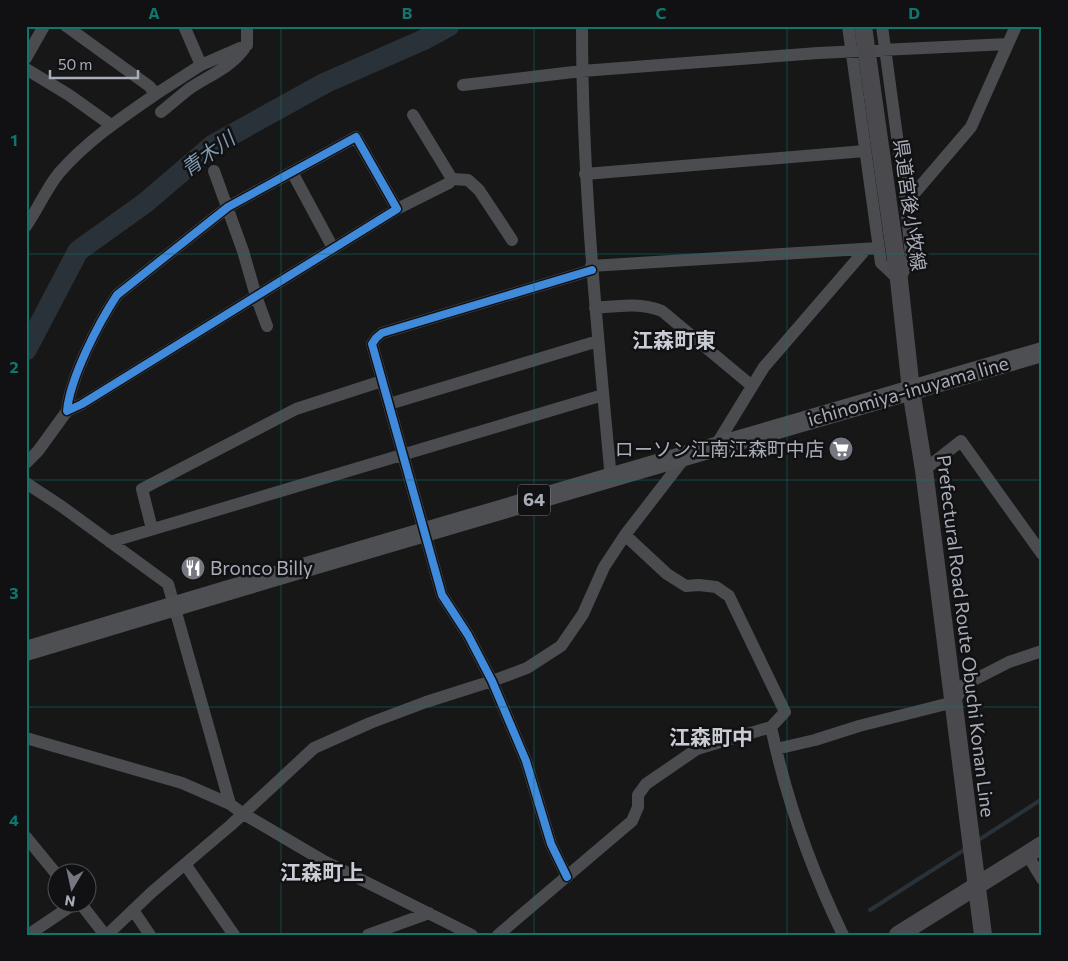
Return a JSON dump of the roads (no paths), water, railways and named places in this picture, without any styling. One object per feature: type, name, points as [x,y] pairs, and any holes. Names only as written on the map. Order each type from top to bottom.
[{"type":"main road","name":"県道宮後小牧線","points":[[863,26],[899,280],[911,390]]},
{"type":"main road","name":"ichinomiya-inuyama line","points":[[26,652],[424,531],[611,479],[1042,352]]},
{"type":"main road","name":"Prefectural Road Route Obuchi Konan Line","points":[[911,390],[924,470],[983,935]]},
{"type":"main road","points":[[898,935],[1042,845]]},
{"type":"street","points":[[26,58],[44,26]]},
{"type":"street","points":[[66,26],[149,86],[156,94]]},
{"type":"street","points":[[184,26],[201,65]]},
{"type":"street","points":[[161,112],[191,88],[239,56],[247,45],[247,26]]},
{"type":"street","points":[[582,26],[585,174],[611,479]]},
{"type":"street","points":[[848,26],[865,151],[872,248],[881,263],[899,280],[911,257],[906,203],[882,26]]},
{"type":"street","points":[[906,203],[971,127],[1016,26]]},
{"type":"street","points":[[463,85],[582,71],[851,51],[1008,44]]},
{"type":"street","points":[[29,218],[58,174],[86,145],[111,125],[201,65],[247,45]]},
{"type":"street","points":[[26,68],[70,95],[111,125]]},
{"type":"street","points":[[413,115],[452,179]]},
{"type":"street","points":[[67,411],[68,398],[77,374],[105,313],[117,295],[228,207],[356,137],[397,209]]},
{"type":"street","points":[[585,174],[865,151]]},
{"type":"street","points":[[214,171],[228,207],[267,326]]},
{"type":"street","points":[[292,172],[333,248]]},
{"type":"street","points":[[26,463],[38,452],[67,411],[82,404],[397,209],[449,183],[452,179]]},
{"type":"street","points":[[452,179],[468,180],[479,190],[512,240]]},
{"type":"street","points":[[567,877],[551,844],[526,760],[492,681],[468,635],[442,595],[372,344],[382,333],[592,268],[872,248]]},
{"type":"street","points":[[715,447],[764,367],[787,338],[872,248]]},
{"type":"street","points":[[595,308],[640,305],[662,311],[752,386]]},
{"type":"street","points":[[389,404],[598,341]]},
{"type":"street","points":[[152,529],[142,489],[296,408],[382,382]]},
{"type":"street","points":[[110,542],[603,394]]},
{"type":"street","points":[[924,470],[961,440],[1042,554]]},
{"type":"street","points":[[88,914],[106,935],[231,825],[314,748],[380,719],[527,668],[560,646],[583,614],[604,567],[625,535],[686,456]]},
{"type":"street","points":[[26,483],[168,584],[230,804]]},
{"type":"street","points":[[498,935],[632,822],[638,807],[638,795],[646,784],[697,749],[771,726],[785,712],[729,596],[716,587],[686,586],[667,574],[625,535]]},
{"type":"street","points":[[776,749],[954,702],[964,685],[1009,662],[1042,651]]},
{"type":"street","points":[[771,726],[806,851],[843,935]]},
{"type":"street","points":[[26,738],[182,783],[230,804],[322,860],[472,935]]},
{"type":"street","points":[[26,837],[48,864]]},
{"type":"street","points":[[1026,854],[1042,879]]},
{"type":"street","points":[[185,864],[234,935]]},
{"type":"street","points":[[133,910],[150,935]]},
{"type":"street","points":[[368,935],[429,913]]},
{"type":"street","points":[[28,935],[59,914]]},
{"type":"waterway","name":"青木川","points":[[26,350],[78,251],[145,203],[213,145],[325,83],[423,40],[449,26]]},
{"type":"waterway","points":[[977,841],[1042,799]]},
{"type":"waterway","points":[[870,910],[967,848]]},
{"type":"place","name":"ローソン江南江森町中店","points":[[841,449]]},
{"type":"place","name":"Bronco Billy","points":[[193,568]]},
{"type":"district","name":"江森町東","points":[[674,341]]},
{"type":"district","name":"江森町中","points":[[711,738]]},
{"type":"district","name":"江森町上","points":[[322,873]]}]
